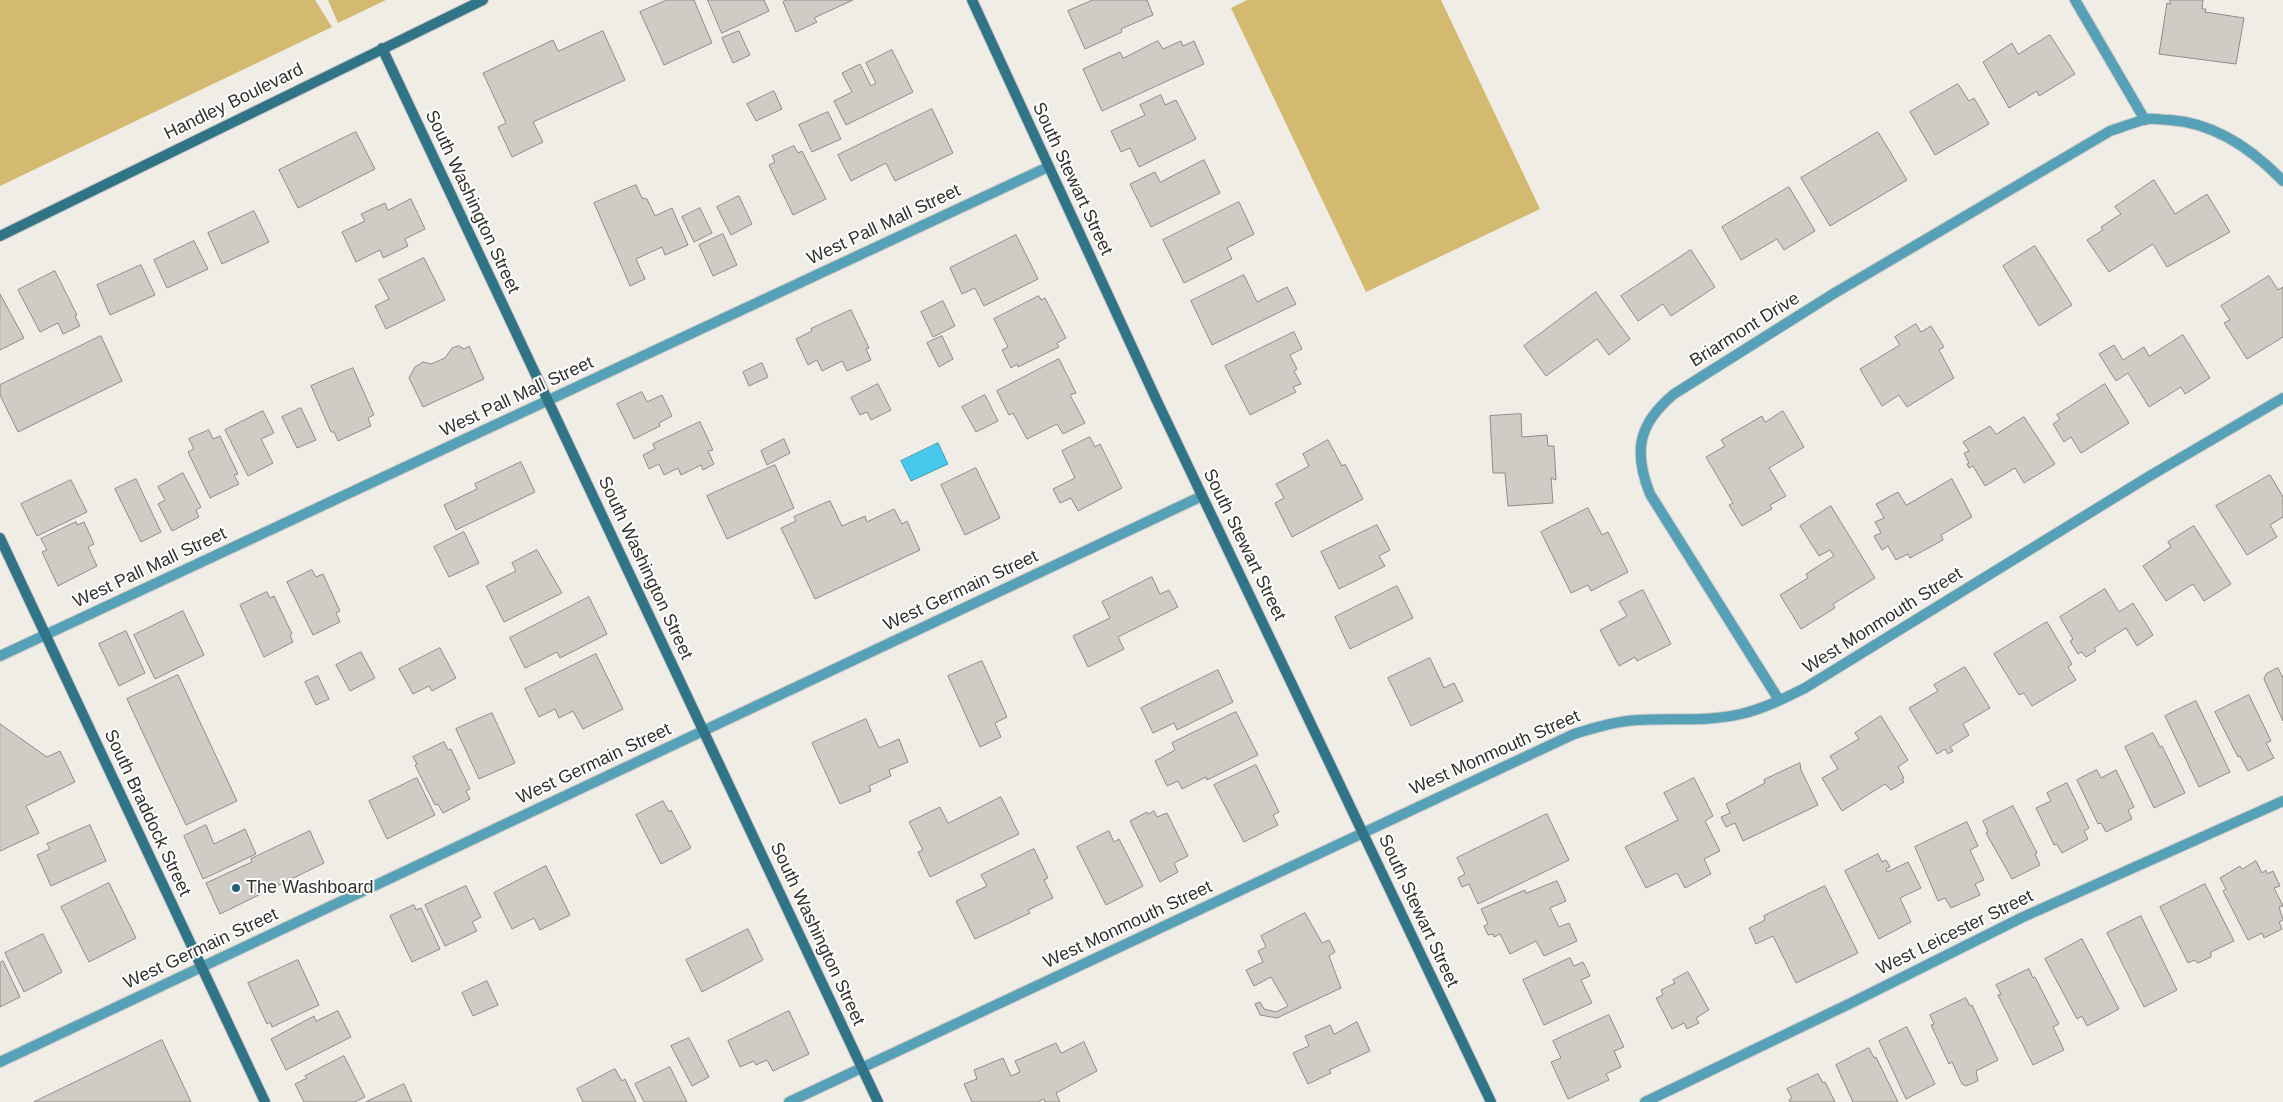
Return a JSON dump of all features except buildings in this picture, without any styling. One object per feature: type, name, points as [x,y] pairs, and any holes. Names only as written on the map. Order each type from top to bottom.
[{"type":"street","name":"Handley Boulevard","points":[[0,236],[483,0]]},
{"type":"street","name":"South Stewart Street","points":[[972,0],[1202,496],[1491,1102]]},
{"type":"street","points":[[2075,0],[2145,120],[2186,121],[2210,128],[2236,141],[2266,164],[2283,181]]},
{"type":"street","name":"South Washington Street","points":[[382,48],[878,1102]]},
{"type":"street","name":"Briarmont Drive","points":[[1779,700],[1650,494],[1642,475],[1639,446],[1645,427],[1659,407],[1674,394],[1833,294],[2096,138],[2145,120]]},
{"type":"street","name":"West Pall Mall Street","points":[[0,656],[1048,166]]},
{"type":"street","name":"West Monmouth Street","points":[[789,1102],[1363,833],[1416,806],[1574,734],[1597,727],[1636,720],[1696,720],[1741,714],[1805,688],[2148,477],[2283,398]]},
{"type":"street","name":"West Germain Street","points":[[0,1062],[1202,496]]},
{"type":"street","name":"South Braddock Street","points":[[0,538],[265,1102]]},
{"type":"street","name":"West Leicester Street","points":[[1645,1102],[1849,1004],[2023,917],[2283,801]]},
{"type":"shaded area","points":[[0,0],[315,0],[332,27],[0,186]]},
{"type":"shaded area","points":[[328,0],[386,0],[338,23]]},
{"type":"shaded area","points":[[1247,0],[1441,0],[1540,209],[1366,292],[1231,8]]},
{"type":"water","points":[[938,443],[948,464],[911,481],[901,461]]},
{"type":"place","name":"The Washboard","points":[[236,888]]}]
